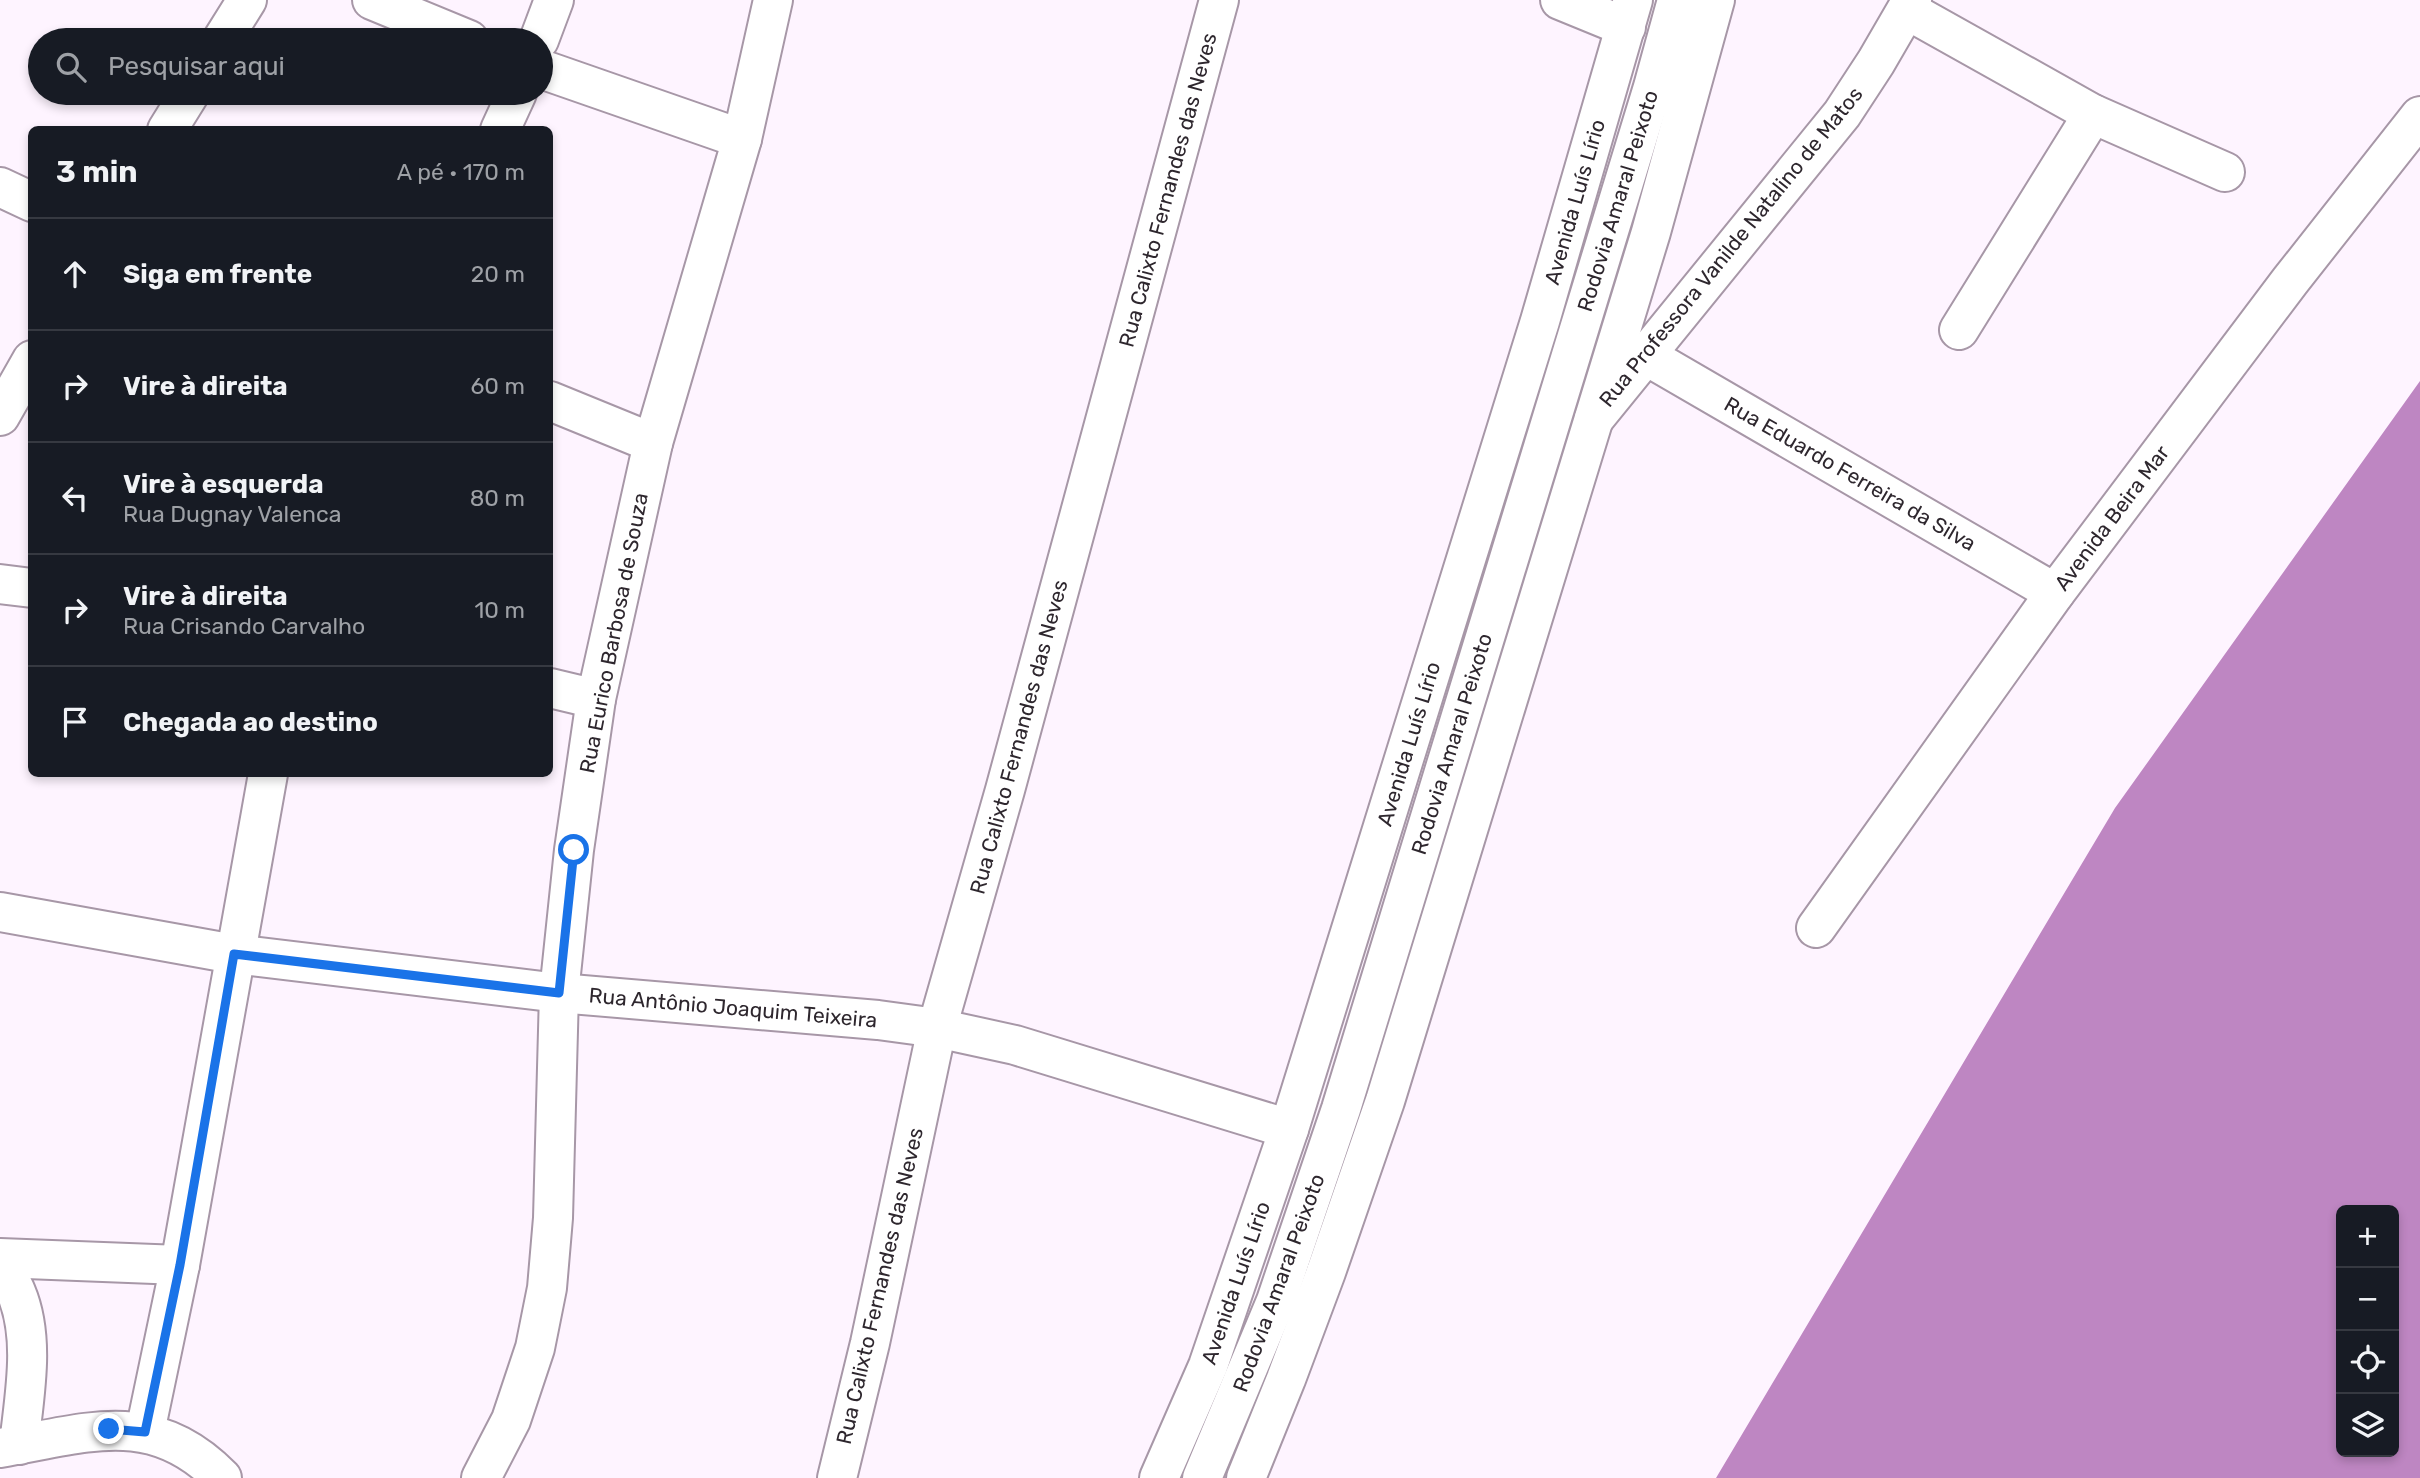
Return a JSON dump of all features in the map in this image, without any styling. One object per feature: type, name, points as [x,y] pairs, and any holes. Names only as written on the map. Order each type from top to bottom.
[{"type":"main road","points":[[230,28],[247,0]]},
{"type":"main road","points":[[372,0],[440,28]]},
{"type":"main road","points":[[544,28],[555,0]]},
{"type":"main road","name":"Rua Eurico Barbosa de Souza","points":[[481,1478],[511,1420],[535,1348],[547,1288],[553,1218],[559,993],[574,850],[596,699],[653,443],[742,139],[772,0]]},
{"type":"main road","name":"Rua Calixto Fernandes das Neves","points":[[837,1478],[870,1343],[937,1028],[1009,777],[1219,0]]},
{"type":"main road","points":[[1560,0],[1629,14]]},
{"type":"main road","name":"Rodovia Amaral Peixoto","points":[[1202,1478],[1276,1301],[1341,1110],[1653,87],[1677,0]]},
{"type":"main road","name":"Rodovia Amaral Peixoto","points":[[1246,1478],[1322,1284],[1385,1101],[1651,232],[1715,0]]},
{"type":"main road","points":[[1909,5],[2093,114],[2225,172]]},
{"type":"main road","name":"Rua Professora Vanilde Natalino de Matos","points":[[1592,421],[1842,114],[1909,5]]},
{"type":"main road","name":"Avenida Luís Lírio","points":[[1158,1478],[1208,1366],[1289,1129],[1540,321],[1629,14]]},
{"type":"main road","points":[[553,73],[742,139]]},
{"type":"main road","points":[[169,126],[183,105]]},
{"type":"main road","points":[[502,126],[511,105]]},
{"type":"main road","points":[[1959,330],[2093,114]]},
{"type":"main road","name":"Avenida Beira Mar","points":[[1816,928],[2055,593],[2290,281],[2420,116]]},
{"type":"main road","points":[[0,187],[28,199]]},
{"type":"main road","name":"Rua Eduardo Ferreira da Silva","points":[[1645,355],[2055,593]]},
{"type":"main road","points":[[0,416],[28,367]]},
{"type":"main road","points":[[553,402],[653,443]]},
{"type":"main road","points":[[0,584],[28,588]]},
{"type":"main road","points":[[553,689],[596,699]]},
{"type":"main road","points":[[145,1432],[180,1265],[267,777]]},
{"type":"main road","name":"Rua Antônio Joaquim Teixeira","points":[[0,912],[234,954],[559,993],[878,1020],[937,1028],[1015,1045],[1289,1129]]},
{"type":"main road","points":[[180,1265],[0,1261],[17,1294],[24,1329],[27,1369],[9,1447],[109,1429],[145,1432],[181,1447],[222,1478]]},
{"type":"shaded area","points":[[2420,381],[2420,1478],[1716,1478],[2115,808]]},
{"type":"route","points":[[109,1429],[145,1432],[180,1265],[234,954],[559,993],[574,850]]}]
